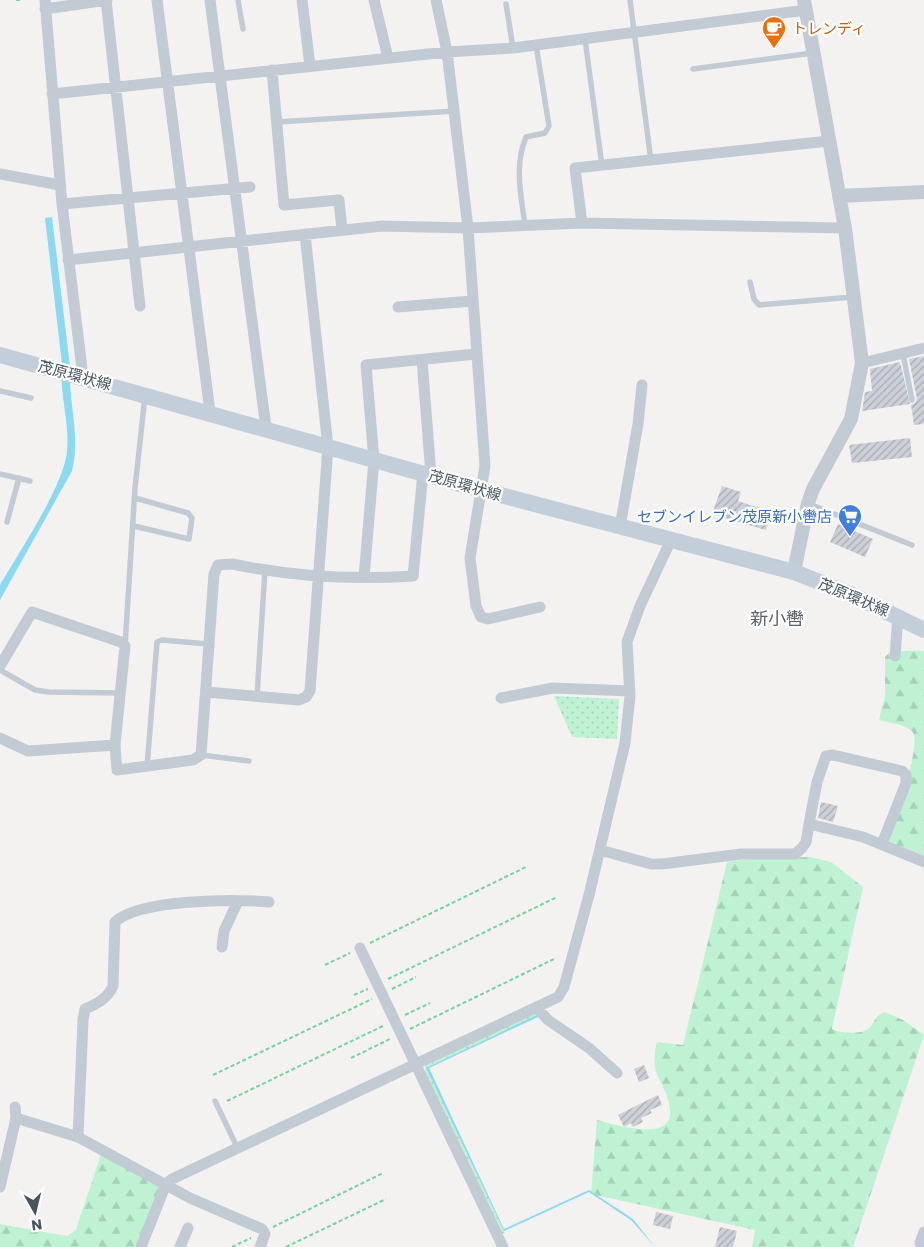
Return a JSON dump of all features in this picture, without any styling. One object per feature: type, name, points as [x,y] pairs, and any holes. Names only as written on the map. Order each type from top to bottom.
[{"type":"main road","name":"茂原環状線","points":[[0,355],[210,412],[328,448],[481,490],[794,572],[898,616],[924,630]]},
{"type":"street","points":[[83,377],[60,185],[45,4],[106,0],[140,306]]},
{"type":"street","points":[[157,0],[210,412]]},
{"type":"street","points":[[210,0],[266,428]]},
{"type":"street","points":[[302,0],[310,66]]},
{"type":"street","points":[[374,0],[388,58]]},
{"type":"street","points":[[436,0],[447,52],[468,228],[485,466],[470,558],[478,613],[488,619],[540,607]]},
{"type":"street","points":[[52,94],[447,52],[513,48],[635,32],[805,5],[845,228],[862,363],[852,418],[813,489],[808,503],[794,572]]},
{"type":"street","points":[[272,70],[284,205],[339,200],[342,230]]},
{"type":"street","points":[[582,223],[575,168],[829,141]]},
{"type":"street","points":[[0,174],[60,185]]},
{"type":"street","points":[[62,204],[250,187]]},
{"type":"street","points":[[839,196],[924,192]]},
{"type":"street","points":[[68,260],[382,226],[468,228],[582,223],[845,228]]},
{"type":"street","points":[[206,692],[299,700],[306,697],[310,691],[317,575],[328,448],[305,234]]},
{"type":"street","points":[[398,307],[472,301]]},
{"type":"street","points":[[862,363],[924,348]]},
{"type":"street","points":[[364,577],[374,460],[366,365],[476,354]]},
{"type":"street","points":[[0,666],[32,612],[121,642],[125,646],[115,745],[117,770],[193,760],[201,755],[214,574],[218,565],[232,564],[317,575],[364,577],[413,576],[427,474],[422,360]]},
{"type":"street","points":[[620,527],[638,424],[642,385]]},
{"type":"street","points":[[141,1247],[166,1184],[537,1008],[558,996],[564,987],[600,850],[624,743],[630,691],[627,642],[640,606],[671,540]]},
{"type":"street","points":[[895,656],[898,616]]},
{"type":"street","points":[[501,698],[553,688],[630,691]]},
{"type":"street","points":[[0,738],[28,751],[115,745]]},
{"type":"street","points":[[600,850],[651,864],[741,854],[795,854],[806,842],[817,782],[826,756],[838,756],[898,770],[906,775],[906,783],[882,844]]},
{"type":"street","points":[[809,824],[840,830],[882,844],[924,862]]},
{"type":"street","points":[[78,1137],[83,1020],[85,1009],[97,1004],[110,993],[113,986],[115,922],[122,916],[175,904],[208,900],[269,902]]},
{"type":"street","points":[[222,947],[224,931],[238,901]]},
{"type":"street","points":[[360,948],[504,1247]]},
{"type":"street","points":[[537,1008],[553,1023],[589,1048],[616,1074]]},
{"type":"street","points":[[0,1187],[16,1112],[78,1137],[190,1198],[262,1229],[265,1234],[260,1247]]},
{"type":"street","points":[[180,1247],[188,1228]]},
{"type":"street","points":[[920,1243],[924,1232]]},
{"type":"lane","points":[[238,0],[243,29]]},
{"type":"lane","points":[[630,0],[652,161]]},
{"type":"lane","points":[[506,4],[513,48]]},
{"type":"lane","points":[[585,39],[602,166]]},
{"type":"lane","points":[[525,225],[518,167],[520,152],[526,138],[545,133],[549,126],[536,45]]},
{"type":"lane","points":[[693,69],[814,53]]},
{"type":"lane","points":[[277,122],[455,111]]},
{"type":"lane","points":[[750,282],[754,299],[759,305],[855,297]]},
{"type":"lane","points":[[903,354],[912,400]]},
{"type":"lane","points":[[0,391],[31,398]]},
{"type":"lane","points":[[125,646],[135,498],[145,394]]},
{"type":"lane","points":[[0,474],[30,481]]},
{"type":"lane","points":[[7,522],[18,478]]},
{"type":"lane","points":[[134,526],[189,539],[192,518],[188,513],[135,498]]},
{"type":"lane","points":[[808,503],[912,545]]},
{"type":"lane","points":[[257,696],[265,569]]},
{"type":"lane","points":[[147,767],[157,642],[162,640],[208,644]]},
{"type":"lane","points":[[0,670],[35,690],[49,692],[120,693]]},
{"type":"lane","points":[[201,755],[249,761]]},
{"type":"lane","points":[[215,1101],[238,1149]]},
{"type":"path","points":[[325,965],[528,866]]},
{"type":"path","points":[[213,1075],[557,897]]},
{"type":"path","points":[[351,1058],[554,959]]},
{"type":"path","points":[[354,996],[416,977]]},
{"type":"path","points":[[227,1101],[430,1003]]},
{"type":"path","points":[[267,1230],[384,1173]]},
{"type":"path","points":[[286,1247],[386,1199]]},
{"type":"path","points":[[232,1247],[258,1234]]},
{"type":"green space","points":[[891,651],[924,651],[924,862],[882,844],[905,786],[914,752],[912,731],[901,725],[879,720],[885,696],[885,657]]},
{"type":"green space","points":[[554,696],[619,699],[617,739],[572,737]]},
{"type":"green space","points":[[810,857],[831,862],[863,887],[832,1029],[850,1033],[865,1031],[879,1015],[885,1012],[903,1020],[924,1035],[853,1247],[752,1247],[755,1230],[591,1194],[597,1120],[628,1128],[653,1129],[663,1126],[669,1119],[670,1108],[668,1098],[656,1070],[655,1053],[657,1042],[683,1045],[727,862],[753,858]]},
{"type":"green space","points":[[533,1013],[541,1016],[537,1016],[426,1068],[505,1233],[501,1235],[425,1072],[425,1066]]},
{"type":"green space","points":[[102,1151],[166,1184],[141,1247],[0,1247],[0,1224],[67,1236],[76,1230]]},
{"type":"water","points":[[52,217],[70,366],[75,432],[74,458],[72,471],[0,600],[0,585],[49,501],[58,483],[67,452],[68,441],[61,375],[62,364],[45,218]]},
{"type":"water","points":[[537,1015],[538,1017],[429,1068],[504,1229],[589,1190],[633,1219],[655,1247],[632,1221],[589,1192],[504,1231],[426,1068]]},
{"type":"building","points":[[924,356],[924,424],[914,425],[911,405],[917,399],[909,359]]},
{"type":"building","points":[[900,362],[910,404],[862,411],[865,392],[872,391],[870,369]]},
{"type":"building","points":[[910,438],[912,457],[852,463],[849,445]]},
{"type":"building","points":[[722,486],[741,492],[738,501],[772,512],[766,530],[712,514]]},
{"type":"building","points":[[838,524],[873,539],[865,557],[830,542]]},
{"type":"building","points":[[821,802],[838,806],[833,822],[818,818]]},
{"type":"building","points":[[644,1065],[649,1078],[639,1082],[634,1069]]},
{"type":"building","points":[[658,1095],[662,1105],[650,1110],[652,1113],[641,1118],[643,1122],[633,1127],[631,1123],[624,1127],[618,1115]]},
{"type":"building","points":[[656,1212],[673,1216],[670,1229],[653,1225]]},
{"type":"building","points":[[720,1227],[737,1231],[733,1247],[715,1247]]},
{"type":"place","name":"トレンディ","points":[[774,49]]},
{"type":"place","name":"セブンイレブン茂原新小轡店","points":[[850,537]]},
{"type":"district","name":"新小轡","points":[[777,618]]}]
